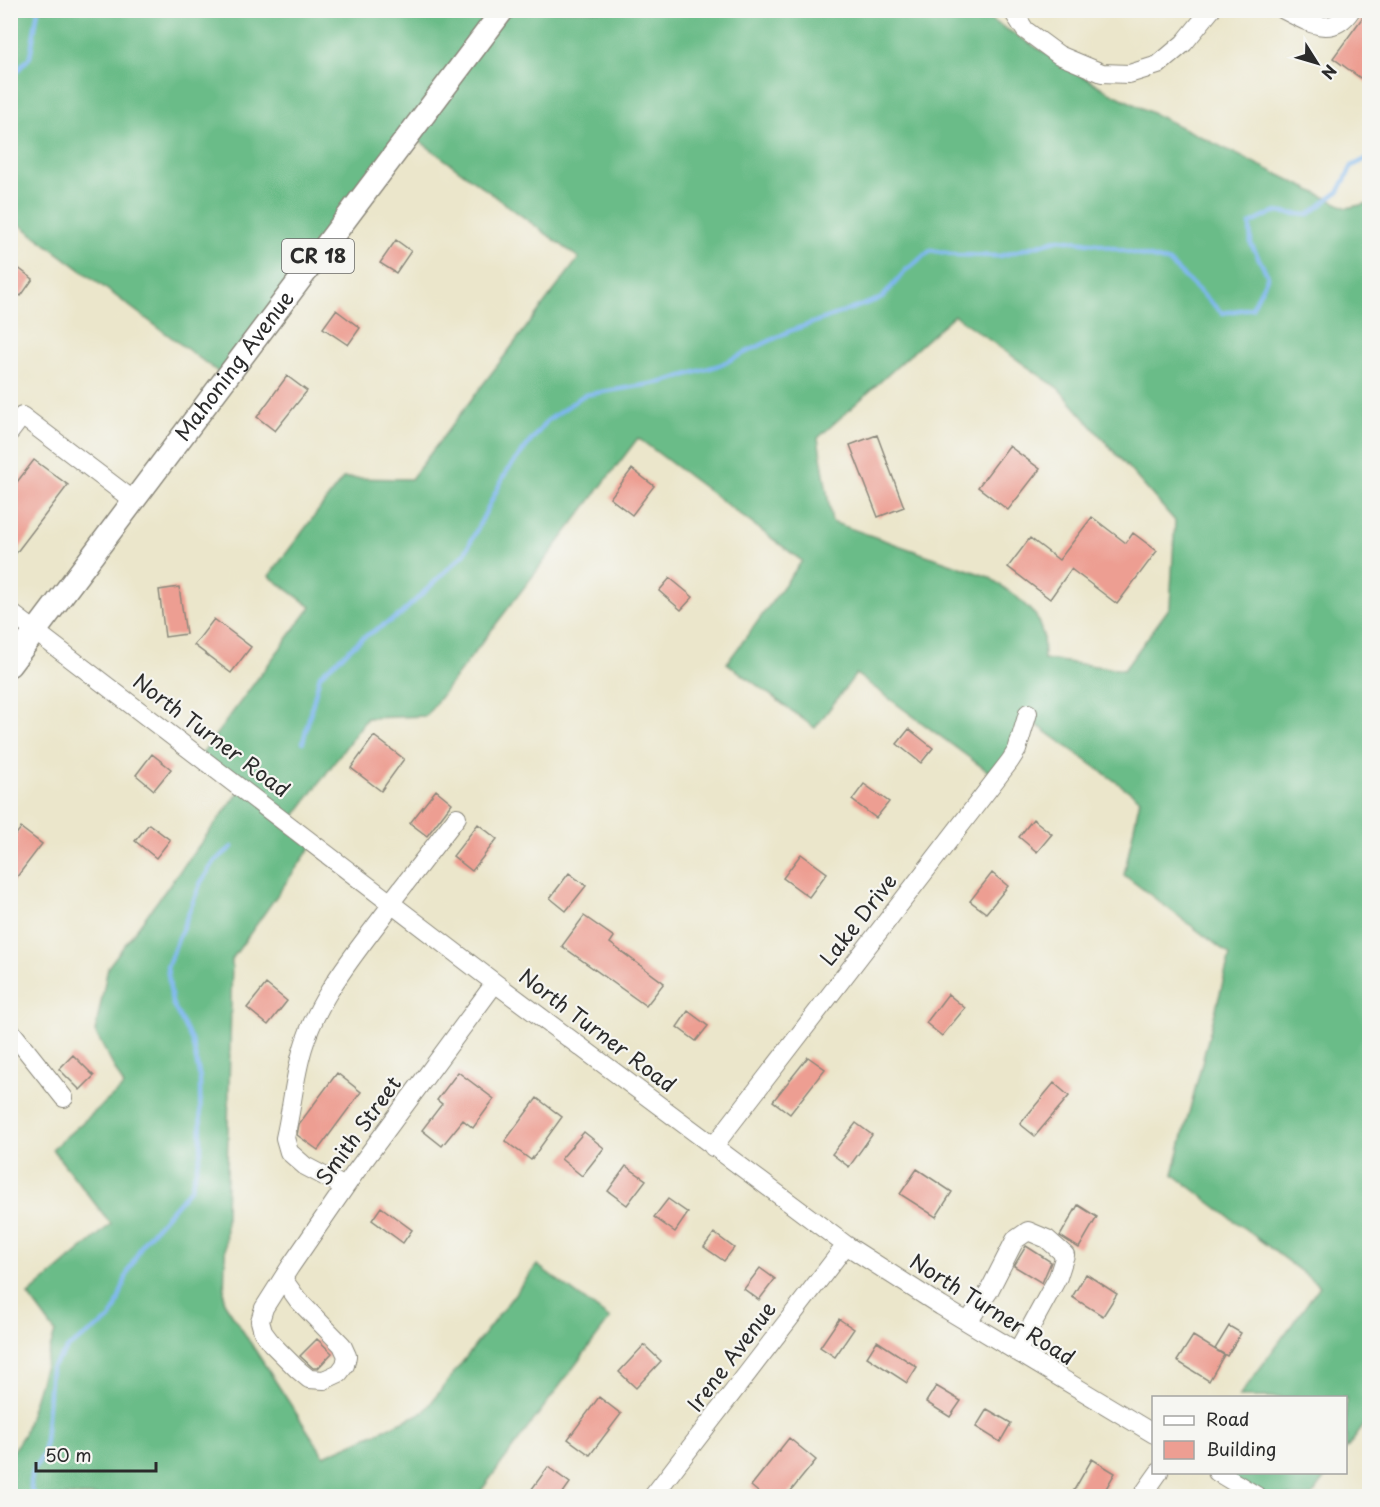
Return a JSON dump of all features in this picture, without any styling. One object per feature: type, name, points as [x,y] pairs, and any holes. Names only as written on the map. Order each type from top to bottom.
[{"type":"main road","name":"Mahoning Avenue","points":[[10,665],[502,10]]},
{"type":"street","points":[[1012,10],[1025,30],[1059,55],[1102,73],[1129,74],[1158,65],[1184,43],[1211,10]]},
{"type":"street","points":[[1284,10],[1319,27],[1327,27],[1339,23],[1350,10]]},
{"type":"street","points":[[10,432],[22,416],[134,501]]},
{"type":"street","name":"North Turner Road","points":[[10,612],[495,983],[846,1245],[968,1322],[1152,1433]]},
{"type":"street","name":"Lake Drive","points":[[713,1147],[1010,761],[1017,750],[1028,714]]},
{"type":"street","points":[[345,1187],[305,1166],[289,1152],[285,1138],[303,1047],[315,1019],[345,967],[457,817]]},
{"type":"street","name":"Smith Street","points":[[283,1279],[298,1300],[342,1345],[347,1356],[345,1365],[339,1373],[324,1380],[309,1379],[272,1344],[263,1332],[260,1321],[264,1308],[283,1279],[345,1187],[495,983]]},
{"type":"street","points":[[10,1030],[64,1098]]},
{"type":"street","points":[[968,1322],[989,1291],[1015,1240],[1028,1231],[1047,1239],[1065,1255],[1058,1277],[1017,1352]]},
{"type":"street","name":"Irene Avenue","points":[[653,1497],[846,1245]]},
{"type":"street","points":[[1142,1497],[1158,1474]]},
{"type":"street","points":[[1219,1474],[1257,1497]]},
{"type":"green space","points":[[11,10],[977,11],[1107,91],[1347,208],[1369,203],[1370,1417],[1347,1449],[1347,1396],[1240,1396],[1320,1286],[1173,1174],[1230,955],[1124,875],[1140,799],[1027,718],[997,778],[856,674],[815,728],[727,663],[802,561],[638,438],[426,716],[367,718],[289,824],[314,843],[232,959],[224,1302],[324,1456],[424,1412],[537,1265],[610,1319],[477,1496],[11,1496],[11,1454],[24,1434],[55,1332],[28,1295],[111,1224],[52,1149],[124,1086],[95,1032],[108,967],[242,788],[200,756],[311,607],[269,576],[343,478],[411,479],[579,258],[410,134],[226,378],[11,218]],"holes":[[[954,315],[1059,389],[1175,521],[1170,607],[1124,670],[1044,659],[1043,635],[1036,616],[1018,598],[989,577],[832,522],[818,438]]]},
{"type":"green space","points":[[1219,1474],[1328,1474],[1312,1496],[1257,1496]]},
{"type":"building","points":[[1370,10],[1370,85],[1333,58]]},
{"type":"building","points":[[396,240],[411,251],[396,273],[380,263]]},
{"type":"building","points":[[10,262],[33,279],[21,296],[10,288]]},
{"type":"building","points":[[336,310],[360,328],[348,345],[323,328]]},
{"type":"building","points":[[287,376],[307,391],[275,431],[257,417]]},
{"type":"building","points":[[877,435],[904,507],[878,517],[850,445]]},
{"type":"building","points":[[1009,446],[1040,469],[1008,510],[978,487]]},
{"type":"building","points":[[34,460],[68,485],[10,561],[10,491]]},
{"type":"building","points":[[632,469],[654,486],[632,515],[610,498]]},
{"type":"building","points":[[1092,517],[1126,543],[1133,533],[1157,551],[1117,604],[1071,569],[1050,599],[1008,567],[1030,538],[1059,560]]},
{"type":"building","points":[[670,578],[693,597],[681,610],[659,591]]},
{"type":"building","points":[[179,587],[186,634],[165,637],[159,590]]},
{"type":"building","points":[[214,619],[251,647],[231,673],[194,645]]},
{"type":"building","points":[[909,729],[933,748],[921,763],[897,744]]},
{"type":"building","points":[[374,736],[404,759],[381,791],[351,768]]},
{"type":"building","points":[[152,754],[171,769],[154,790],[136,775]]},
{"type":"building","points":[[864,784],[889,802],[876,818],[852,800]]},
{"type":"building","points":[[436,790],[452,803],[427,836],[410,823]]},
{"type":"building","points":[[1033,819],[1052,834],[1037,852],[1019,837]]},
{"type":"building","points":[[149,824],[170,840],[156,858],[135,841]]},
{"type":"building","points":[[478,824],[497,839],[472,871],[453,856]]},
{"type":"building","points":[[21,828],[42,844],[10,886],[10,842]]},
{"type":"building","points":[[801,854],[827,873],[809,897],[783,878]]},
{"type":"building","points":[[569,873],[586,886],[566,911],[550,898]]},
{"type":"building","points":[[992,873],[1008,886],[986,913],[970,901]]},
{"type":"building","points":[[584,916],[614,937],[610,943],[664,983],[646,1006],[562,946]]},
{"type":"building","points":[[266,984],[287,1001],[268,1025],[247,1008]]},
{"type":"building","points":[[948,994],[965,1008],[942,1036],[926,1023]]},
{"type":"building","points":[[688,1011],[708,1026],[696,1041],[677,1027]]},
{"type":"building","points":[[73,1055],[94,1076],[80,1090],[59,1069]]},
{"type":"building","points":[[808,1057],[825,1069],[790,1114],[773,1101]]},
{"type":"building","points":[[458,1072],[494,1099],[473,1128],[463,1120],[442,1146],[422,1130],[442,1104],[437,1100]]},
{"type":"building","points":[[337,1073],[361,1092],[318,1150],[297,1135],[299,1124]]},
{"type":"building","points":[[1054,1083],[1069,1096],[1035,1136],[1020,1124]]},
{"type":"building","points":[[537,1098],[562,1117],[531,1160],[505,1141]]},
{"type":"building","points":[[856,1123],[872,1135],[849,1167],[832,1154]]},
{"type":"building","points":[[584,1132],[604,1148],[582,1176],[561,1159]]},
{"type":"building","points":[[626,1166],[646,1180],[627,1205],[608,1191]]},
{"type":"building","points":[[917,1169],[952,1192],[936,1217],[900,1194]]},
{"type":"building","points":[[668,1199],[688,1213],[675,1232],[654,1217]]},
{"type":"building","points":[[1078,1205],[1097,1217],[1079,1248],[1060,1236]]},
{"type":"building","points":[[381,1207],[412,1230],[403,1243],[372,1220]]},
{"type":"building","points":[[714,1233],[734,1248],[724,1261],[704,1247]]},
{"type":"building","points":[[1026,1246],[1051,1262],[1042,1283],[1014,1266]]},
{"type":"building","points":[[760,1268],[775,1279],[759,1300],[744,1289]]},
{"type":"building","points":[[1086,1274],[1117,1294],[1103,1316],[1072,1297]]},
{"type":"building","points":[[839,1319],[854,1329],[835,1357],[820,1347]]},
{"type":"building","points":[[1229,1326],[1241,1333],[1227,1356],[1215,1349]]},
{"type":"building","points":[[1193,1336],[1224,1355],[1209,1381],[1177,1361]]},
{"type":"building","points":[[317,1339],[332,1353],[318,1368],[313,1368],[300,1356]]},
{"type":"building","points":[[877,1341],[917,1367],[907,1383],[867,1357]]},
{"type":"building","points":[[644,1345],[661,1361],[636,1388],[619,1372]]},
{"type":"building","points":[[936,1386],[961,1401],[950,1417],[926,1402]]},
{"type":"building","points":[[599,1397],[621,1414],[590,1455],[568,1439]]},
{"type":"building","points":[[987,1409],[1011,1423],[1000,1442],[976,1427]]},
{"type":"building","points":[[789,1438],[816,1460],[786,1497],[764,1497],[751,1486]]},
{"type":"building","points":[[1092,1459],[1115,1473],[1101,1497],[1070,1497]]},
{"type":"building","points":[[548,1467],[570,1483],[560,1497],[526,1497]]},
{"type":"waterway","points":[[10,72],[16,72],[30,57],[38,10]]},
{"type":"waterway","points":[[303,742],[320,675],[364,637],[400,615],[465,553],[506,472],[547,421],[584,395],[663,382],[720,365],[790,331],[882,298],[906,270],[931,250],[956,255],[1000,256],[1060,239],[1097,244],[1169,262],[1222,313],[1252,308],[1268,276],[1251,244],[1250,224],[1274,212],[1308,215],[1339,191],[1352,166],[1370,157]]},
{"type":"waterway","points":[[36,1496],[31,1489],[31,1473],[44,1454],[51,1368],[69,1347],[110,1319],[128,1272],[144,1241],[191,1188],[201,1151],[200,1078],[192,1041],[172,1003],[167,967],[201,882],[215,861],[232,847]]}]
